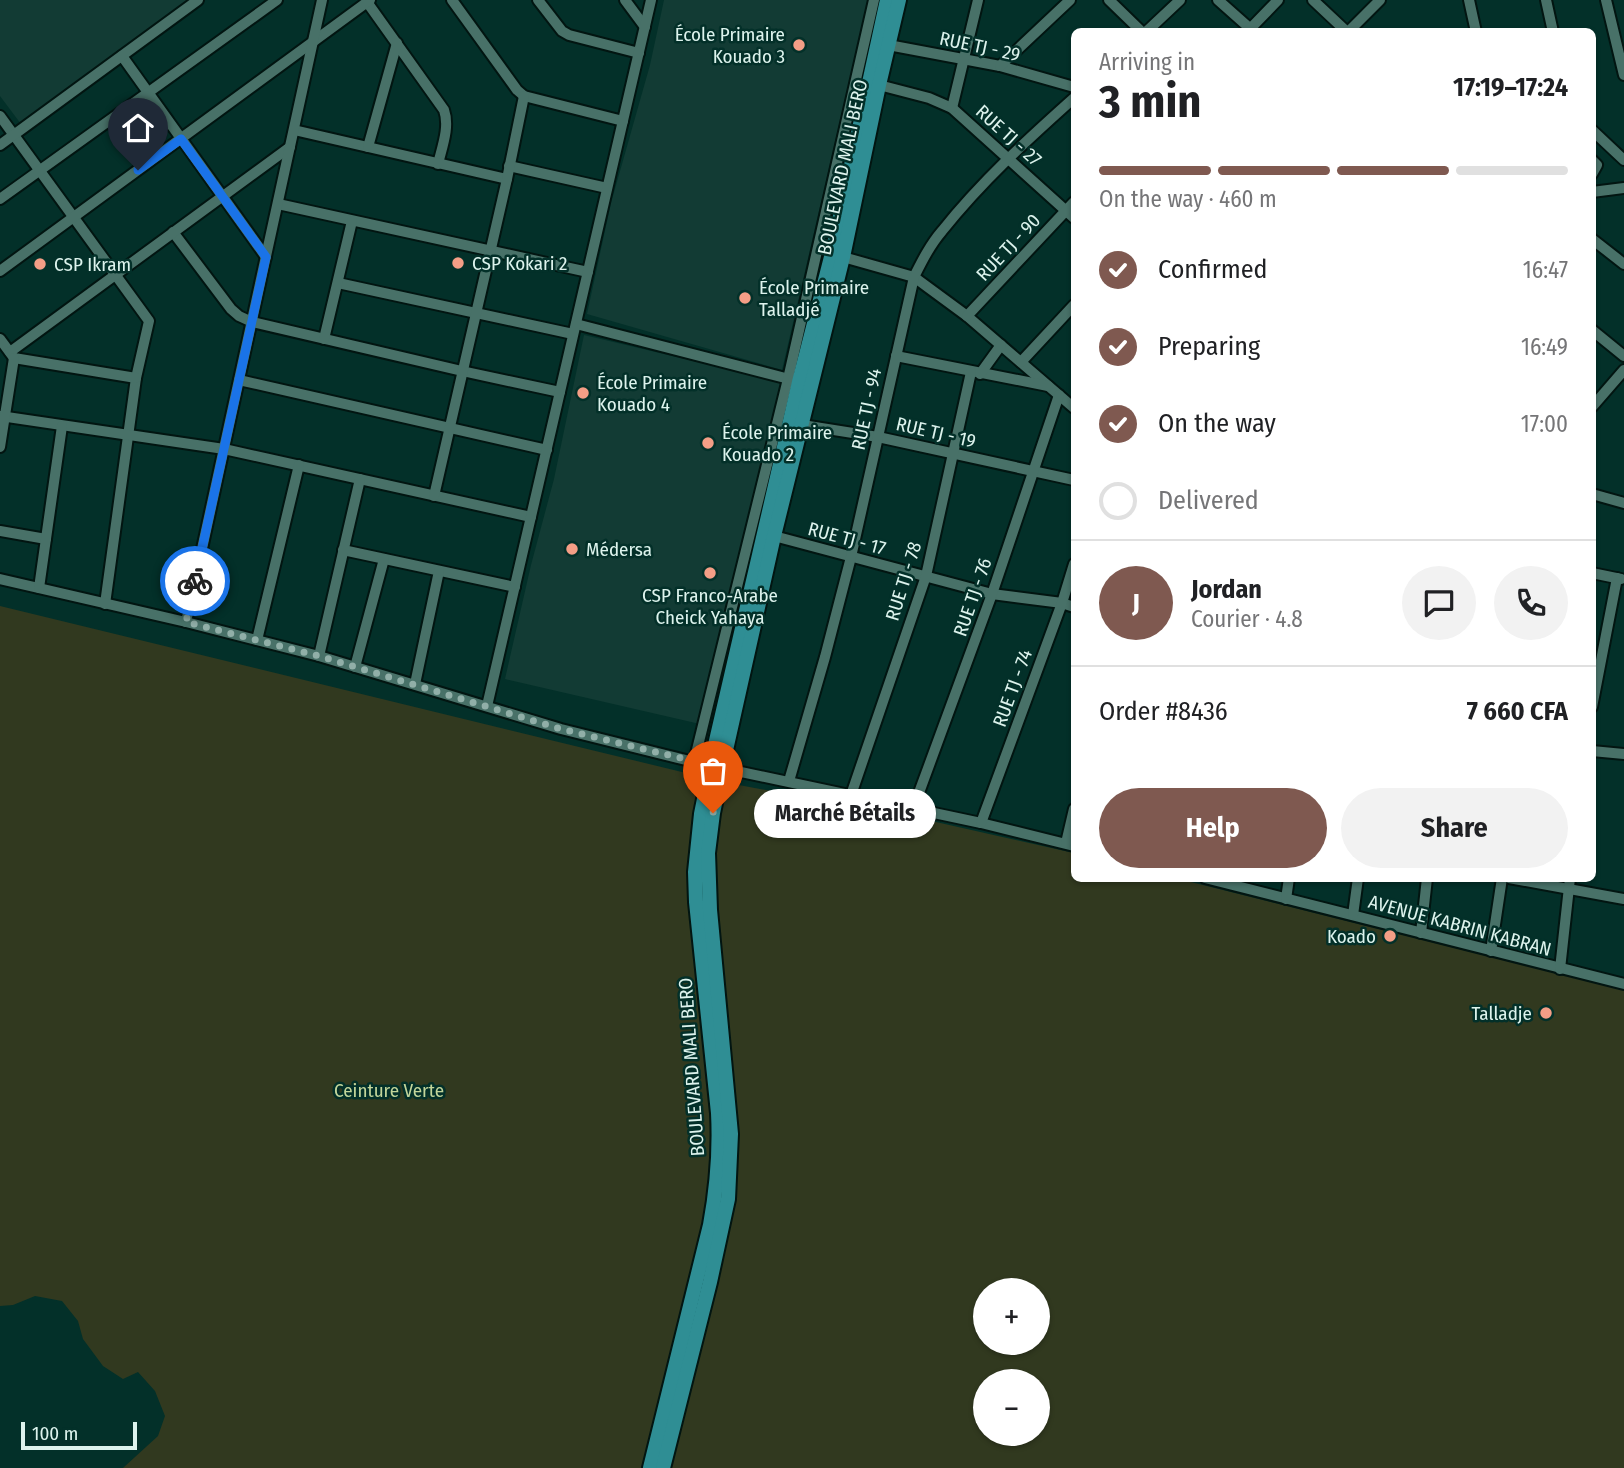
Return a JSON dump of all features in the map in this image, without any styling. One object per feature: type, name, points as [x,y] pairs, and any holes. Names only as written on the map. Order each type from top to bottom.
[{"type":"main road","name":"BOULEVARD MALI BERO","points":[[720,747],[721,720],[795,424],[842,257],[878,85],[887,0]]},
{"type":"main road","name":"BOULEVARD MALI BERO","points":[[720,747],[774,536],[795,424],[794,381],[832,253],[867,58],[883,44],[899,0]]},
{"type":"main road","points":[[713,784],[720,747]]},
{"type":"main road","name":"BOULEVARD MALI BERO","points":[[650,1468],[715,1199],[719,1146],[718,1113],[695,872],[701,814],[713,784]]},
{"type":"main road","name":"BOULEVARD MALI BERO","points":[[663,1468],[728,1199],[731,1134],[710,910],[708,853],[713,784]]},
{"type":"street","points":[[0,145],[198,0]]},
{"type":"street","points":[[186,622],[322,0]]},
{"type":"street","points":[[452,0],[524,96],[623,121]]},
{"type":"street","points":[[538,0],[562,31],[569,35],[639,53]]},
{"type":"street","points":[[625,0],[645,26]]},
{"type":"street","points":[[487,706],[651,0]]},
{"type":"street","points":[[867,58],[874,0]]},
{"type":"street","name":"RUE TJ - 27","points":[[952,108],[978,0]]},
{"type":"street","points":[[1000,66],[1070,0]]},
{"type":"street","points":[[1109,0],[1140,28]]},
{"type":"street","points":[[1148,28],[1180,0]]},
{"type":"street","points":[[1218,0],[1248,28]]},
{"type":"street","points":[[1252,28],[1278,0]]},
{"type":"street","points":[[1313,0],[1343,28]]},
{"type":"street","points":[[1351,28],[1380,0]]},
{"type":"street","points":[[1469,0],[1475,28]]},
{"type":"street","points":[[1546,0],[1552,28]]},
{"type":"street","points":[[1606,0],[1624,75]]},
{"type":"street","points":[[0,271],[369,1],[444,110],[447,125],[438,164]]},
{"type":"street","points":[[0,200],[271,2]]},
{"type":"street","points":[[368,147],[397,43]]},
{"type":"street","name":"RUE TJ - 29","points":[[883,44],[1000,66],[1071,86]]},
{"type":"street","points":[[121,56],[266,257]]},
{"type":"street","name":"RUE TJ - 27","points":[[878,85],[929,98],[952,108],[1071,209]]},
{"type":"street","points":[[433,496],[524,96]]},
{"type":"street","name":"RUE TJ - 94","points":[[789,781],[825,657],[850,557],[914,277],[941,231],[1009,157],[1071,100]]},
{"type":"street","points":[[0,116],[149,321],[136,378],[105,604]]},
{"type":"street","points":[[294,130],[507,179]]},
{"type":"street","points":[[1596,134],[1624,160]]},
{"type":"street","points":[[8,354],[290,147]]},
{"type":"street","points":[[509,166],[607,188]]},
{"type":"street","points":[[1596,192],[1624,188]]},
{"type":"street","points":[[278,204],[588,272]]},
{"type":"street","name":"RUE TJ - 90","points":[[967,316],[1071,211]]},
{"type":"street","points":[[324,339],[352,221]]},
{"type":"street","points":[[173,232],[231,309],[252,322],[462,372],[560,392]]},
{"type":"street","points":[[1596,242],[1624,264]]},
{"type":"street","points":[[842,257],[914,277],[967,316],[1071,405]]},
{"type":"street","points":[[338,283],[476,313],[575,329],[794,381],[694,762]]},
{"type":"street","points":[[1021,362],[1071,308]]},
{"type":"street","points":[[1596,333],[1624,356]]},
{"type":"street","points":[[0,340],[8,354],[0,447]]},
{"type":"street","points":[[975,373],[1001,345]]},
{"type":"street","points":[[8,354],[136,378]]},
{"type":"street","points":[[896,356],[1055,391]]},
{"type":"street","points":[[1596,404],[1620,385],[1624,370]]},
{"type":"street","name":"RUE TJ - 78","points":[[851,795],[926,576],[975,373]]},
{"type":"street","points":[[239,380],[547,450]]},
{"type":"street","name":"RUE TJ - 76","points":[[913,809],[1034,472],[1055,391]]},
{"type":"street","points":[[2,416],[224,449],[531,517]]},
{"type":"street","name":"RUE TJ - 19","points":[[795,424],[878,437],[1071,480]]},
{"type":"street","points":[[39,588],[62,426]]},
{"type":"street","points":[[257,640],[299,465]]},
{"type":"street","points":[[319,656],[360,480]]},
{"type":"street","points":[[1596,495],[1624,503]]},
{"type":"street","points":[[0,531],[46,539]]},
{"type":"street","name":"RUE TJ - 17","points":[[774,536],[992,594],[1071,606]]},
{"type":"street","points":[[343,550],[515,587]]},
{"type":"street","points":[[355,667],[384,559]]},
{"type":"street","points":[[415,684],[439,571]]},
{"type":"street","name":"RUE TJ - 74","points":[[981,823],[1071,574]]},
{"type":"street","points":[[1596,574],[1620,579],[1596,689]]},
{"type":"street","points":[[0,579],[319,656],[561,729],[694,762],[981,823],[1070,845]]},
{"type":"street","points":[[705,716],[721,720]]},
{"type":"street","points":[[1596,751],[1624,754]]},
{"type":"street","name":"AVENUE KABRIN KABRAN","points":[[1227,882],[1624,984]]},
{"type":"street","points":[[1286,899],[1288,882]]},
{"type":"street","points":[[1353,915],[1357,882]]},
{"type":"street","points":[[1421,933],[1427,882]]},
{"type":"street","points":[[1491,951],[1502,882]]},
{"type":"street","points":[[1549,882],[1569,884],[1624,899]]},
{"type":"street","points":[[1560,969],[1569,884]]},
{"type":"shaded area","points":[[0,0],[190,0],[21,124],[0,96]]},
{"type":"shaded area","points":[[664,0],[868,0],[782,370],[587,314],[611,203],[650,65]]},
{"type":"shaded area","points":[[584,335],[782,382],[700,724],[505,679],[554,479]]},
{"type":"green space","name":"Ceinture Verte","points":[[0,606],[723,782],[936,822],[1071,852],[1071,882],[1191,882],[1624,989],[1624,1468],[123,1468],[158,1436],[165,1416],[155,1391],[138,1372],[123,1379],[103,1366],[83,1339],[78,1321],[62,1301],[35,1296],[13,1305],[0,1306]]},
{"type":"way so far","points":[[195,581],[186,622],[319,656],[561,729],[722,768],[713,813]]},
{"type":"place","name":"École Primaire Kouado 3","points":[[799,45]]},
{"type":"place","name":"CSP Kokari 2","points":[[458,263]]},
{"type":"place","name":"CSP Ikram","points":[[40,264]]},
{"type":"place","name":"École Primaire Talladjé","points":[[745,298]]},
{"type":"place","name":"École Primaire Kouado 4","points":[[583,393]]},
{"type":"place","name":"École Primaire Kouado 2","points":[[708,443]]},
{"type":"place","name":"Médersa","points":[[572,549]]},
{"type":"place","name":"CSP Franco-Arabe Cheick Yahaya","points":[[710,573]]},
{"type":"place","name":"Marché Bétails","points":[[713,813]]},
{"type":"place","name":"Koado","points":[[1390,936]]},
{"type":"place","name":"Talladje","points":[[1546,1013]]},
{"type":"route","points":[[138,170],[181,139],[266,257],[195,581]]}]
